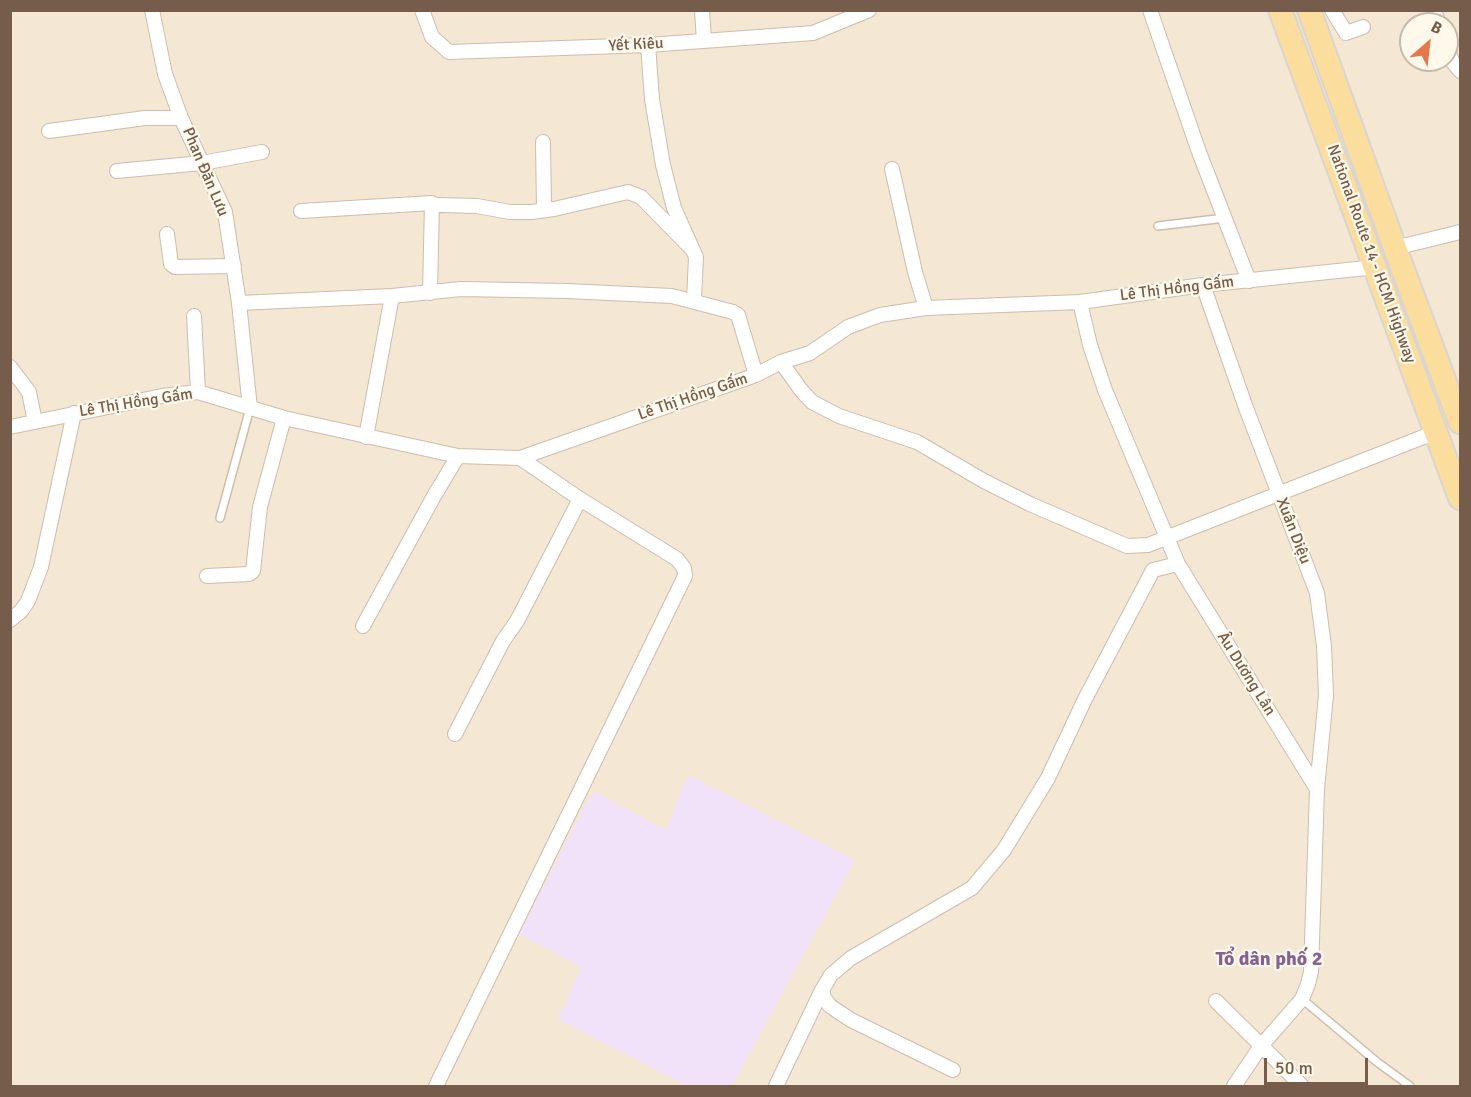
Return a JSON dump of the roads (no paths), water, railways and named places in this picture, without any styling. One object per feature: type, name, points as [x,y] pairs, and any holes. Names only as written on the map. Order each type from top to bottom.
[{"type":"main road","name":"National Route 14 - HCM Highway","points":[[1281,10],[1461,498]]},
{"type":"main road","name":"National Route 14 - HCM Highway","points":[[1310,11],[1395,248],[1461,422]]},
{"type":"street","name":"Phan Đăn Lưu","points":[[152,10],[165,74],[181,118],[225,212],[239,303],[250,408]]},
{"type":"street","name":"Yết Kiêu","points":[[422,10],[432,37],[449,52],[648,45],[813,33],[834,17],[869,10]]},
{"type":"street","points":[[702,10],[704,41]]},
{"type":"street","points":[[1150,10],[1199,152],[1250,281]]},
{"type":"street","points":[[1332,10],[1346,33],[1363,27]]},
{"type":"street","points":[[648,45],[652,99],[663,165],[674,208],[691,248]]},
{"type":"street","points":[[49,131],[145,118],[181,118]]},
{"type":"street","points":[[543,142],[544,210]]},
{"type":"street","points":[[117,171],[202,163],[262,152]]},
{"type":"street","points":[[892,169],[915,272],[926,308]]},
{"type":"street","points":[[438,205],[477,206],[510,212],[544,210],[628,192],[635,194],[641,197],[691,248],[692,246],[697,263],[694,300]]},
{"type":"street","points":[[301,210],[432,203],[430,293]]},
{"type":"street","points":[[1395,248],[1461,232]]},
{"type":"street","points":[[167,234],[171,264],[176,267],[234,266]]},
{"type":"street","name":"Lê Thị Hồng Gấm","points":[[10,427],[162,396],[198,392],[284,418],[458,456],[520,458],[756,375],[781,362],[810,353],[848,327],[880,315],[926,308],[1080,302],[1203,285],[1376,267]]},
{"type":"street","name":"Xuân Diệu","points":[[1203,285],[1278,493],[1317,593],[1324,645],[1326,695],[1317,789]]},
{"type":"street","points":[[239,303],[392,296],[461,290],[567,291],[672,296],[694,300],[738,315],[756,375]]},
{"type":"street","points":[[366,437],[392,296]]},
{"type":"street","name":"Âu Dương Lân","points":[[1080,302],[1090,345],[1105,390],[1178,564],[1317,789]]},
{"type":"street","points":[[194,316],[198,392]]},
{"type":"street","points":[[781,362],[812,402],[839,416],[917,442],[984,481],[1066,521],[1127,546],[1148,545],[1436,432]]},
{"type":"street","points":[[10,367],[29,392],[35,422]]},
{"type":"street","points":[[10,620],[28,601],[41,567],[74,413]]},
{"type":"street","points":[[207,576],[249,574],[253,571],[260,507],[284,418]]},
{"type":"street","points":[[363,626],[458,456]]},
{"type":"street","points":[[436,1086],[684,576],[684,567],[677,559],[580,499],[520,458]]},
{"type":"street","points":[[455,734],[580,499]]},
{"type":"street","points":[[776,1086],[831,975],[850,957],[900,931],[972,888],[1004,850],[1048,778],[1085,699],[1153,570],[1178,564]]},
{"type":"street","points":[[1234,1086],[1261,1046],[1302,999],[1311,972],[1317,789]]},
{"type":"street","points":[[822,990],[830,1006],[851,1020],[953,1070]]},
{"type":"street","points":[[1216,1001],[1302,1086]]},
{"type":"lane","points":[[1158,226],[1225,218]]},
{"type":"lane","points":[[220,518],[250,408]]},
{"type":"lane","points":[[1302,999],[1377,1062],[1410,1086]]},
{"type":"district","name":"Tổ dân phố 2","points":[[1269,960]]}]
